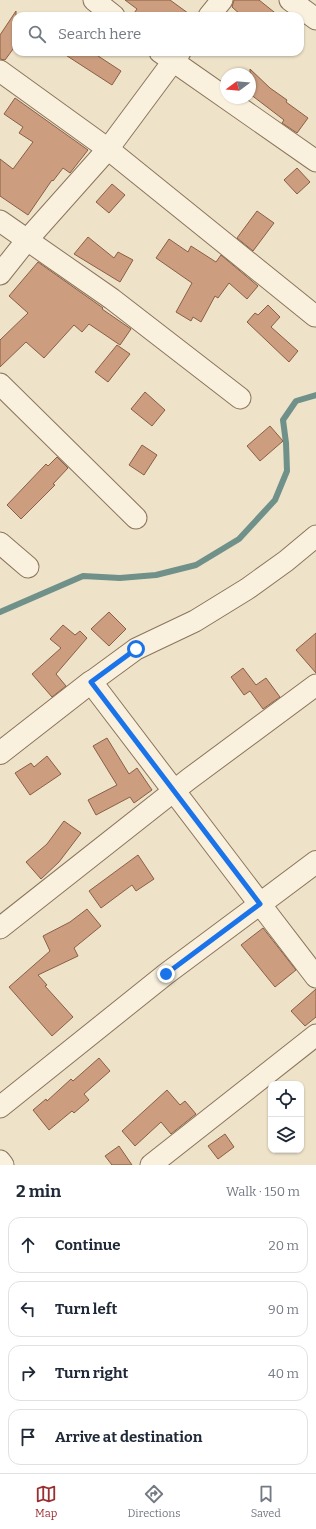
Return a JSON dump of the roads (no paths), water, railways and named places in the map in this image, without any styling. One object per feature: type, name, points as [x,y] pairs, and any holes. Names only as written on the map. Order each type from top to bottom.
[{"type":"street","points":[[94,0],[109,12]]},
{"type":"street","points":[[212,12],[222,0]]},
{"type":"street","points":[[290,0],[316,19]]},
{"type":"street","points":[[0,274],[27,240],[108,149],[170,56]]},
{"type":"street","points":[[172,56],[316,161]]},
{"type":"street","points":[[0,71],[108,149],[314,316]]},
{"type":"street","points":[[0,221],[112,299],[240,398]]},
{"type":"street","points":[[0,384],[136,518]]},
{"type":"street","points":[[0,753],[136,649],[195,621],[246,589],[286,561],[316,536]]},
{"type":"street","points":[[0,543],[28,567]]},
{"type":"street","points":[[91,682],[316,977]]},
{"type":"street","points":[[0,928],[174,790],[316,685]]},
{"type":"street","points":[[0,1107],[166,974],[316,862]]},
{"type":"street","points":[[151,1165],[316,1035]]},
{"type":"street","points":[[0,1161],[3,1165]]},
{"type":"waterway","points":[[0,612],[83,576],[120,578],[156,575],[196,565],[239,539],[275,500],[287,471],[283,420],[296,401],[316,395]]}]
